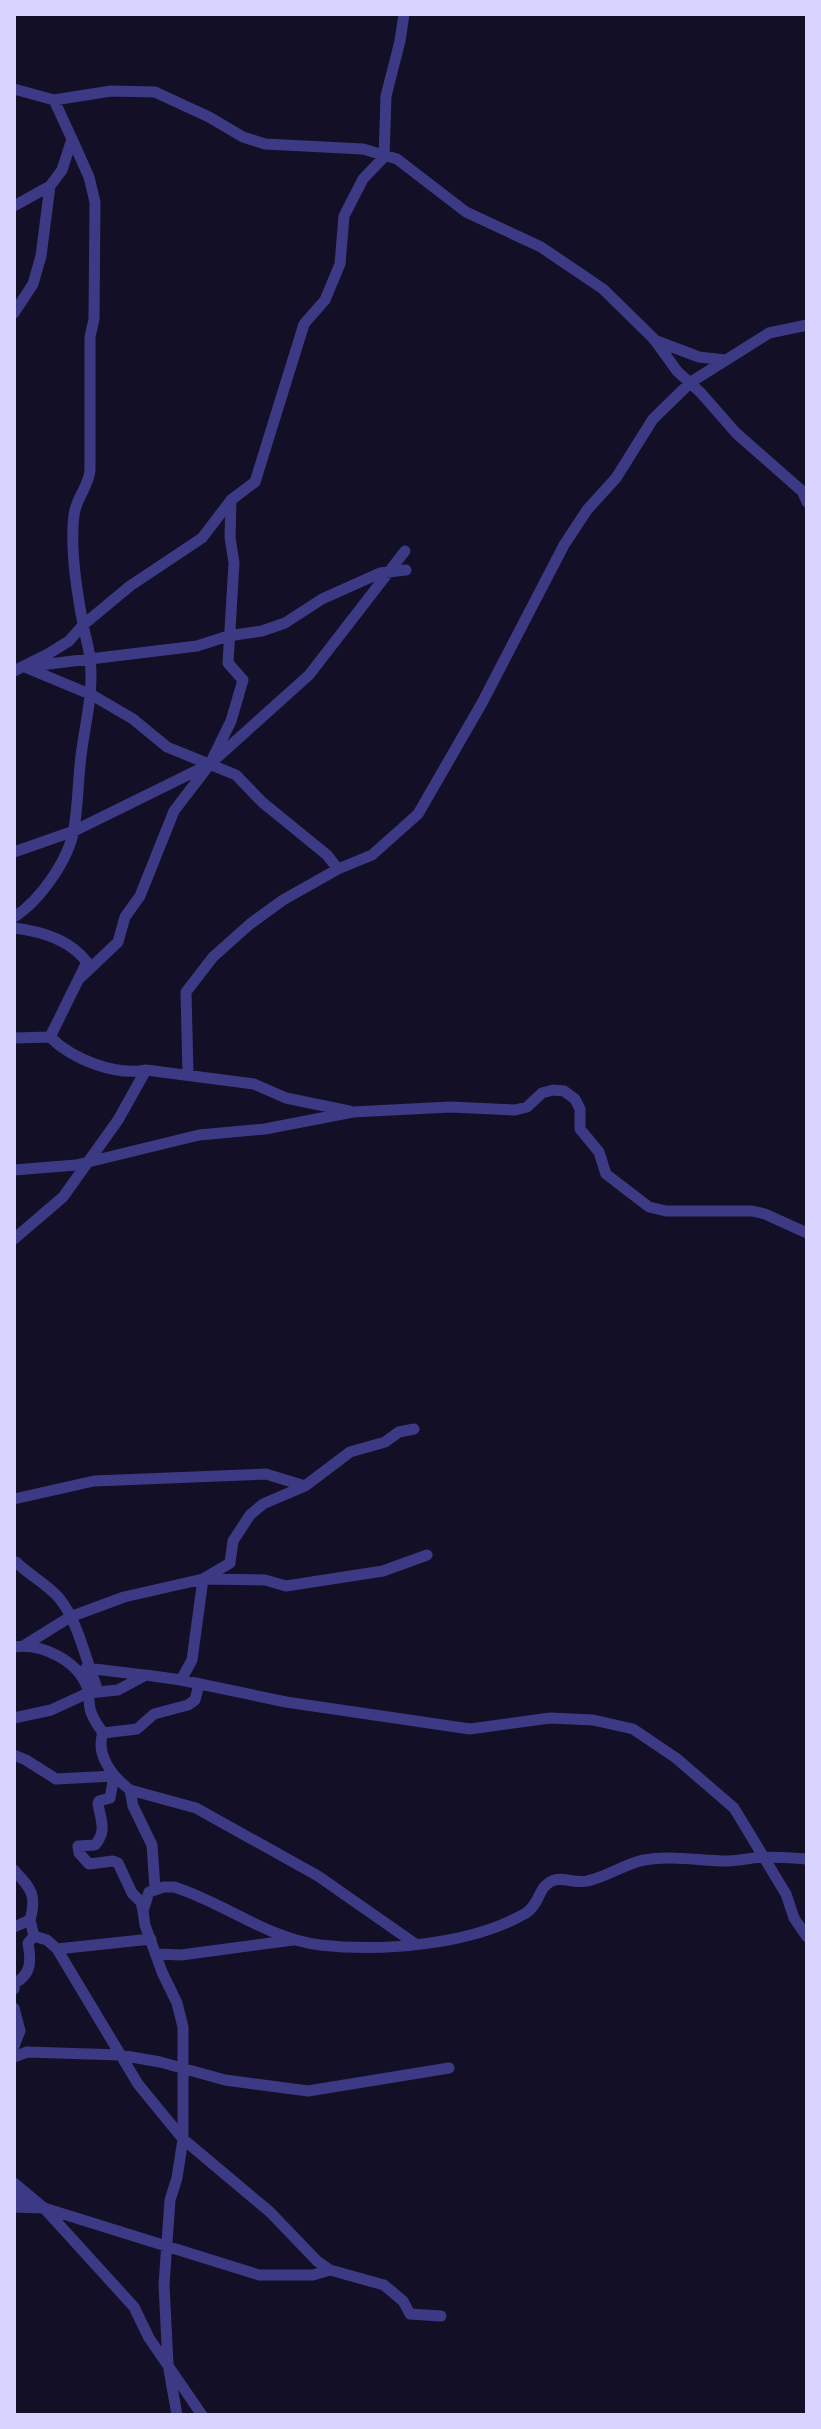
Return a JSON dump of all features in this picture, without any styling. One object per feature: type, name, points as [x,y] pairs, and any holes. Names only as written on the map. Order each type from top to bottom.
[{"type":"street","points":[[17,668],[69,641],[83,625],[130,586],[202,538],[231,500],[255,482],[304,324],[325,300],[340,264],[344,216],[363,179],[384,157],[386,96],[404,14]]},
{"type":"street","points":[[14,89],[54,100],[111,91],[155,92],[243,137],[265,144],[363,149],[397,159],[466,212],[541,247],[603,289],[654,339],[677,371],[691,382],[736,433],[802,491],[807,502]]},
{"type":"street","points":[[14,917],[33,904],[50,879],[74,831],[81,754],[92,695],[90,659],[74,550],[74,514],[79,496],[89,481],[90,470],[90,337],[94,295],[95,202],[89,177],[54,100]]},
{"type":"street","points":[[14,206],[50,186],[62,170],[72,139]]},
{"type":"street","points":[[14,313],[33,284],[41,256],[50,186]]},
{"type":"street","points":[[188,1074],[186,992],[213,957],[250,924],[283,900],[338,869],[372,855],[418,814],[482,703],[564,545],[587,510],[616,478],[653,419],[691,382],[769,333],[806,324]]},
{"type":"street","points":[[654,339],[699,357],[726,360]]},
{"type":"street","points":[[14,852],[74,831],[210,764],[231,721],[243,680],[228,663],[234,563],[230,537],[231,500]]},
{"type":"street","points":[[79,979],[118,942],[125,917],[140,896],[174,811],[210,764],[309,675],[405,551]]},
{"type":"street","points":[[17,668],[197,646],[228,636],[262,631],[285,623],[322,599],[380,573],[406,570]]},
{"type":"street","points":[[17,668],[92,695],[133,719],[167,747],[236,775],[262,802],[327,855],[338,869]]},
{"type":"street","points":[[14,928],[35,930],[79,951],[87,962],[50,1037]]},
{"type":"street","points":[[14,1038],[50,1037],[60,1047],[95,1063],[129,1073],[146,1070],[254,1084],[286,1098],[353,1112]]},
{"type":"street","points":[[14,1239],[63,1197],[118,1120],[146,1070]]},
{"type":"street","points":[[14,1170],[76,1165],[199,1135],[265,1129],[353,1112],[450,1107],[515,1110],[527,1107],[542,1093],[553,1090],[564,1091],[575,1099],[580,1109],[580,1129],[599,1152],[606,1174],[649,1207],[666,1211],[752,1211],[807,1233]]},
{"type":"street","points":[[203,1579],[230,1563],[233,1541],[250,1515],[263,1504],[305,1486],[350,1452],[385,1442],[399,1432],[414,1429]]},
{"type":"street","points":[[14,1499],[94,1481],[266,1474],[305,1486]]},
{"type":"street","points":[[20,1646],[70,1617],[124,1597],[203,1579],[265,1580],[286,1586],[383,1571],[427,1555]]},
{"type":"street","points":[[15,1560],[30,1576],[51,1590],[70,1617],[96,1685],[88,1693]]},
{"type":"street","points":[[181,1680],[192,1660],[203,1579]]},
{"type":"street","points":[[20,1646],[47,1651],[73,1666],[89,1669],[181,1680],[286,1702],[470,1729],[550,1718],[593,1720],[633,1729],[676,1758],[734,1808],[786,1894],[794,1918],[807,1937]]},
{"type":"street","points":[[73,1666],[86,1686],[91,1712],[103,1733],[100,1743],[108,1768],[130,1790],[196,1808],[318,1876],[414,1943]]},
{"type":"street","points":[[14,1718],[51,1710],[88,1693],[118,1690],[146,1675]]},
{"type":"street","points":[[103,1733],[137,1729],[154,1714],[188,1705],[195,1700],[199,1684]]},
{"type":"street","points":[[14,1755],[56,1779],[114,1776]]},
{"type":"street","points":[[114,1776],[110,1798],[98,1804],[102,1836],[95,1845],[78,1846],[79,1853],[89,1864],[118,1863],[132,1893],[141,1902],[145,1925],[183,2027],[183,2139],[170,2200],[164,2285],[168,2364],[177,2415]]},
{"type":"street","points":[[130,1790],[133,1806],[152,1845],[155,1888]]},
{"type":"street","points":[[143,1911],[149,1892],[155,1888],[174,1887],[189,1891],[273,1931],[316,1945],[364,1948],[432,1943],[470,1935],[527,1912],[538,1904],[543,1887],[552,1880],[561,1878],[585,1882],[642,1860],[668,1857],[730,1861],[763,1857],[807,1859]]},
{"type":"street","points":[[14,1870],[32,1891],[34,1907],[30,1920],[34,1936]]},
{"type":"street","points":[[14,1927],[30,1920]]},
{"type":"street","points":[[34,1936],[47,1940],[57,1949],[138,2084],[183,2139],[270,2212],[317,2261],[330,2270],[384,2285],[403,2301],[410,2314],[441,2316]]},
{"type":"street","points":[[14,1989],[15,1983],[25,1978],[29,1971],[31,1957],[28,1943],[34,1936]]},
{"type":"street","points":[[57,1949],[151,1939]]},
{"type":"street","points":[[157,1954],[197,1953],[298,1939]]},
{"type":"street","points":[[14,2008],[20,2031],[14,2046]]},
{"type":"street","points":[[14,2057],[27,2052],[120,2055],[181,2067],[225,2080],[308,2091],[449,2068]]},
{"type":"street","points":[[14,2183],[44,2208],[134,2307],[149,2338],[202,2415]]},
{"type":"street","points":[[14,2196],[259,2275],[313,2275],[330,2270]]},
{"type":"street","points":[[14,2207],[44,2208]]}]
